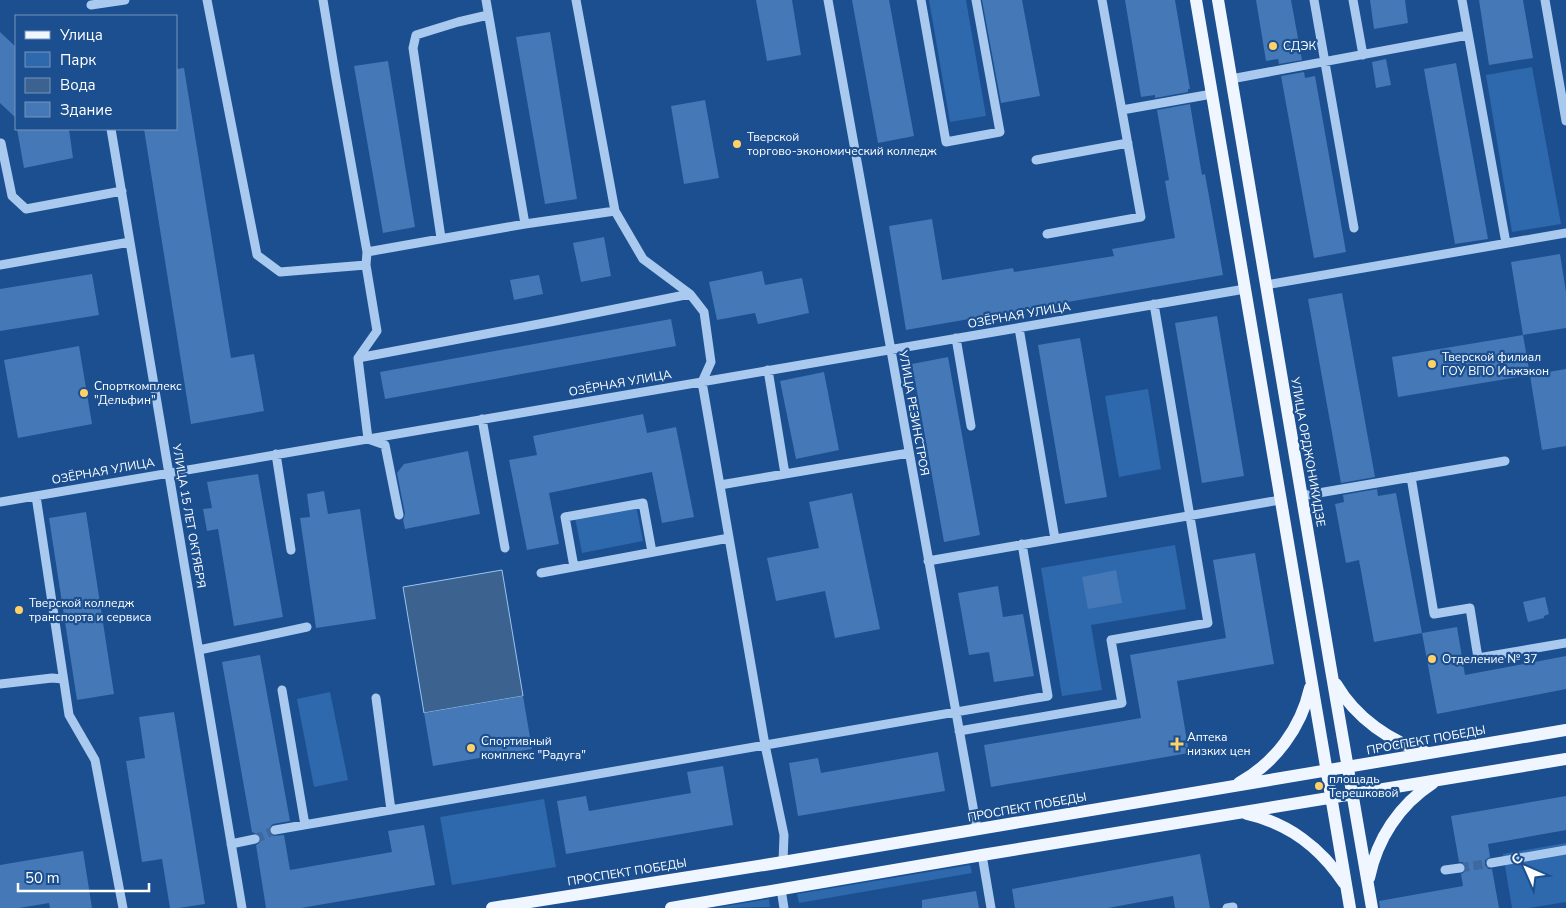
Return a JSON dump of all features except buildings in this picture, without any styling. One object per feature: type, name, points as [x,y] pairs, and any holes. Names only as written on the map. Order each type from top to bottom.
[{"type":"main road","points":[[1196,0],[1350,908]]},
{"type":"main road","name":"УЛИЦА ОРДЖОНИКИДЗЕ","points":[[1218,0],[1372,908]]},
{"type":"main road","points":[[1332,678],[1347,700],[1376,728],[1399,742],[1432,754]]},
{"type":"main road","points":[[1232,787],[1258,771],[1284,744],[1303,711],[1311,682]]},
{"type":"main road","name":"ПРОСПЕКТ ПОБЕДЫ","points":[[492,908],[783,862],[1566,730]]},
{"type":"main road","points":[[670,908],[982,854],[1566,759]]},
{"type":"main road","points":[[1368,884],[1376,854],[1389,827],[1418,794],[1437,780]]},
{"type":"main road","points":[[1240,813],[1269,821],[1296,834],[1319,852],[1347,887]]},
{"type":"street","points":[[90,3],[125,0]]},
{"type":"street","points":[[207,0],[257,255],[280,272],[366,265]]},
{"type":"street","points":[[323,0],[367,252],[366,265],[377,331],[358,358],[368,439],[386,444],[399,515]]},
{"type":"street","points":[[486,0],[525,224]]},
{"type":"street","points":[[576,0],[615,211],[643,259],[690,294],[704,312],[711,362],[702,382],[764,745],[784,835],[783,862]]},
{"type":"street","name":"УЛИЦА РЕЗИНСТРОЯ","points":[[828,0],[977,829]]},
{"type":"street","points":[[921,0],[946,142],[1000,132],[976,0]]},
{"type":"street","points":[[1048,234],[1141,217],[1102,0]]},
{"type":"street","points":[[1314,0],[1354,228]]},
{"type":"street","points":[[1353,0],[1363,55]]},
{"type":"street","points":[[1462,0],[1506,243]]},
{"type":"street","points":[[1545,0],[1566,121]]},
{"type":"street","points":[[441,238],[413,48],[416,34],[488,15]]},
{"type":"street","points":[[1231,79],[1468,36]]},
{"type":"street","points":[[1122,110],[1212,94]]},
{"type":"street","name":"УЛИЦА 15 ЛЕТ ОКТЯБРЯ","points":[[111,130],[242,908]]},
{"type":"street","points":[[1,143],[12,196],[26,209],[122,191]]},
{"type":"street","points":[[1036,160],[1128,143]]},
{"type":"street","points":[[367,252],[525,224],[615,211]]},
{"type":"street","points":[[1266,285],[1566,233]]},
{"type":"street","points":[[0,266],[130,242]]},
{"type":"street","name":"ОЗЁРНАЯ УЛИЦА","points":[[0,502],[1244,289]]},
{"type":"street","points":[[358,358],[690,294]]},
{"type":"street","points":[[959,731],[1122,703],[1111,640],[1208,623],[1154,304]]},
{"type":"street","points":[[1019,328],[1055,539]]},
{"type":"street","points":[[956,338],[971,426]]},
{"type":"street","points":[[768,370],[785,474]]},
{"type":"street","points":[[482,419],[505,548]]},
{"type":"street","points":[[720,486],[909,453]]},
{"type":"street","points":[[276,454],[291,550]]},
{"type":"street","points":[[1301,496],[1505,461]]},
{"type":"street","points":[[1411,477],[1434,614],[1470,608],[1478,658],[1566,643]]},
{"type":"street","points":[[36,496],[69,715],[95,760],[123,908]]},
{"type":"street","points":[[928,561],[1280,500]]},
{"type":"street","points":[[574,567],[565,517],[643,503],[652,552]]},
{"type":"street","points":[[541,573],[729,538]]},
{"type":"street","points":[[275,830],[1048,696],[1022,544]]},
{"type":"street","points":[[199,650],[307,627]]},
{"type":"street","points":[[0,684],[52,678],[63,679]]},
{"type":"street","points":[[282,690],[305,825]]},
{"type":"street","points":[[376,698],[391,810]]},
{"type":"street","points":[[231,844],[255,839]]},
{"type":"street","points":[[1491,863],[1566,850]]},
{"type":"street","points":[[982,854],[991,908]]},
{"type":"street","points":[[1445,870],[1460,868]]},
{"type":"street","points":[[781,889],[784,908]]},
{"type":"green space","points":[[929,0],[966,0],[986,116],[950,122]]},
{"type":"green space","points":[[1532,67],[1561,224],[1512,232],[1486,75]]},
{"type":"green space","points":[[1148,389],[1161,469],[1119,477],[1105,396]]},
{"type":"green space","points":[[636,506],[643,541],[582,553],[575,518]]},
{"type":"green space","points":[[1175,545],[1186,609],[1091,625],[1102,690],[1062,696],[1041,568]]},
{"type":"green space","points":[[330,692],[348,780],[314,787],[297,699]]},
{"type":"green space","points":[[544,799],[556,867],[452,885],[440,817]]},
{"type":"green space","points":[[1566,843],[1566,902],[1529,908],[1512,908],[1503,854]]},
{"type":"green space","points":[[970,865],[972,873],[799,903],[797,894]]},
{"type":"green space","points":[[769,899],[770,907],[715,908]]},
{"type":"water","points":[[502,570],[523,696],[424,713],[403,587]]},
{"type":"tunnel","points":[[255,839],[275,830]]},
{"type":"tunnel","points":[[1460,868],[1491,863]]},
{"type":"place","name":"СДЭК","points":[[1273,46]]},
{"type":"place","name":"Тверской торгово-экономический колледж","points":[[737,144]]},
{"type":"place","name":"Тверской филиал ГОУ ВПО Инжэкон","points":[[1432,364]]},
{"type":"place","name":"Спорткомплекс \"Дельфин\"","points":[[84,393]]},
{"type":"place","name":"Тверской колледж транспорта и сервиса","points":[[19,610]]},
{"type":"place","name":"Отделение № 37","points":[[1432,659]]},
{"type":"place","name":"Аптека низких цен","points":[[1177,744]]},
{"type":"place","name":"Спортивный комплекс \"Радуга\"","points":[[471,748]]},
{"type":"place","name":"площадь Терешковой","points":[[1319,786]]}]
